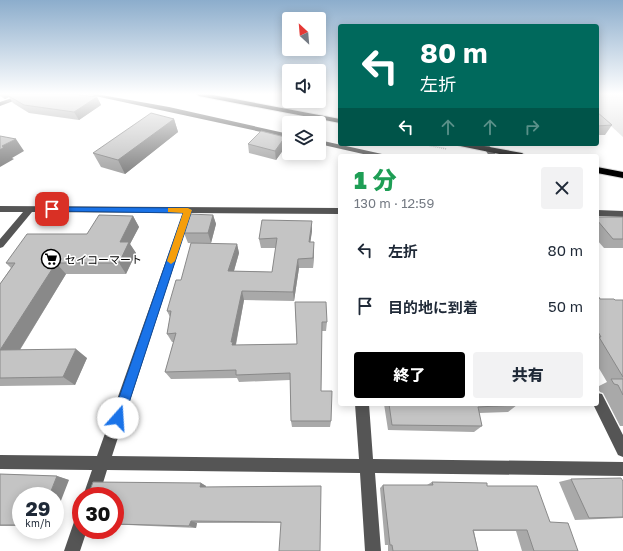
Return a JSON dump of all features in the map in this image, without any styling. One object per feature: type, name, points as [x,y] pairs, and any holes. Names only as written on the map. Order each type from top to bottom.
[{"type":"highway","points":[[470,146],[511,154]]},
{"type":"highway","points":[[599,170],[623,175]]},
{"type":"street","points":[[217,120],[282,134]]},
{"type":"street","points":[[326,144],[373,154]]},
{"type":"street","points":[[0,209],[338,211]]},
{"type":"street","points":[[0,245],[30,209]]},
{"type":"street","points":[[94,487],[188,210]]},
{"type":"street","points":[[599,213],[623,214]]},
{"type":"street","points":[[599,403],[623,450]]},
{"type":"street","points":[[362,406],[373,551]]},
{"type":"street","points":[[0,462],[623,469]]},
{"type":"street","points":[[72,551],[76,539]]},
{"type":"path","points":[[433,146],[449,149]]},
{"type":"shaded area","points":[[604,120],[623,120],[623,137]]},
{"type":"building","points":[[141,120],[173,120],[118,160],[93,153]]},
{"type":"building","points":[[599,120],[606,120],[612,125],[599,126]]},
{"type":"building","points":[[261,131],[282,136],[282,141],[275,151],[248,144]]},
{"type":"building","points":[[0,136],[16,139],[2,146],[4,147],[0,150]]},
{"type":"building","points":[[189,214],[213,215],[208,233],[184,233]]},
{"type":"building","points":[[99,215],[133,216],[120,242],[129,242],[119,263],[56,263],[0,350],[0,284],[15,263],[6,263],[27,234],[87,234]]},
{"type":"building","points":[[599,217],[623,217],[623,239],[613,239],[599,222]]},
{"type":"building","points":[[262,220],[312,221],[309,242],[314,242],[313,258],[298,259],[293,292],[242,291],[231,342],[233,342],[232,345],[297,344],[295,302],[326,302],[327,322],[322,322],[321,391],[332,391],[331,421],[291,421],[290,373],[236,375],[236,370],[165,372],[176,333],[167,334],[171,311],[167,311],[176,280],[181,280],[191,243],[237,244],[228,271],[272,272],[277,238],[259,239]]},
{"type":"building","points":[[599,297],[600,299],[623,300],[623,377],[599,337],[601,337],[599,334]]},
{"type":"building","points":[[76,349],[63,377],[0,378],[0,350]]},
{"type":"building","points":[[611,379],[623,379],[623,395],[618,385],[614,384]]},
{"type":"building","points":[[389,406],[498,406],[478,407],[482,426],[392,425]]},
{"type":"building","points":[[0,474],[57,476],[53,487],[12,487],[12,525],[0,525]]},
{"type":"building","points":[[621,478],[623,481],[623,517],[589,518],[571,479]]},
{"type":"building","points":[[93,482],[201,483],[200,487],[321,486],[320,551],[279,551],[281,522],[191,521],[189,526],[124,524],[124,487],[91,487]]},
{"type":"building","points":[[432,482],[487,483],[487,486],[537,486],[550,522],[568,523],[578,551],[534,551],[527,530],[473,530],[478,551],[393,551],[392,545],[390,545],[383,485],[433,485]]},
{"type":"slow traffic","points":[[171,210],[188,210],[171,261]]},
{"type":"place","name":"セイコーマート","points":[[51,259]]},
{"type":"route","points":[[52,209],[188,210],[118,418]]}]
